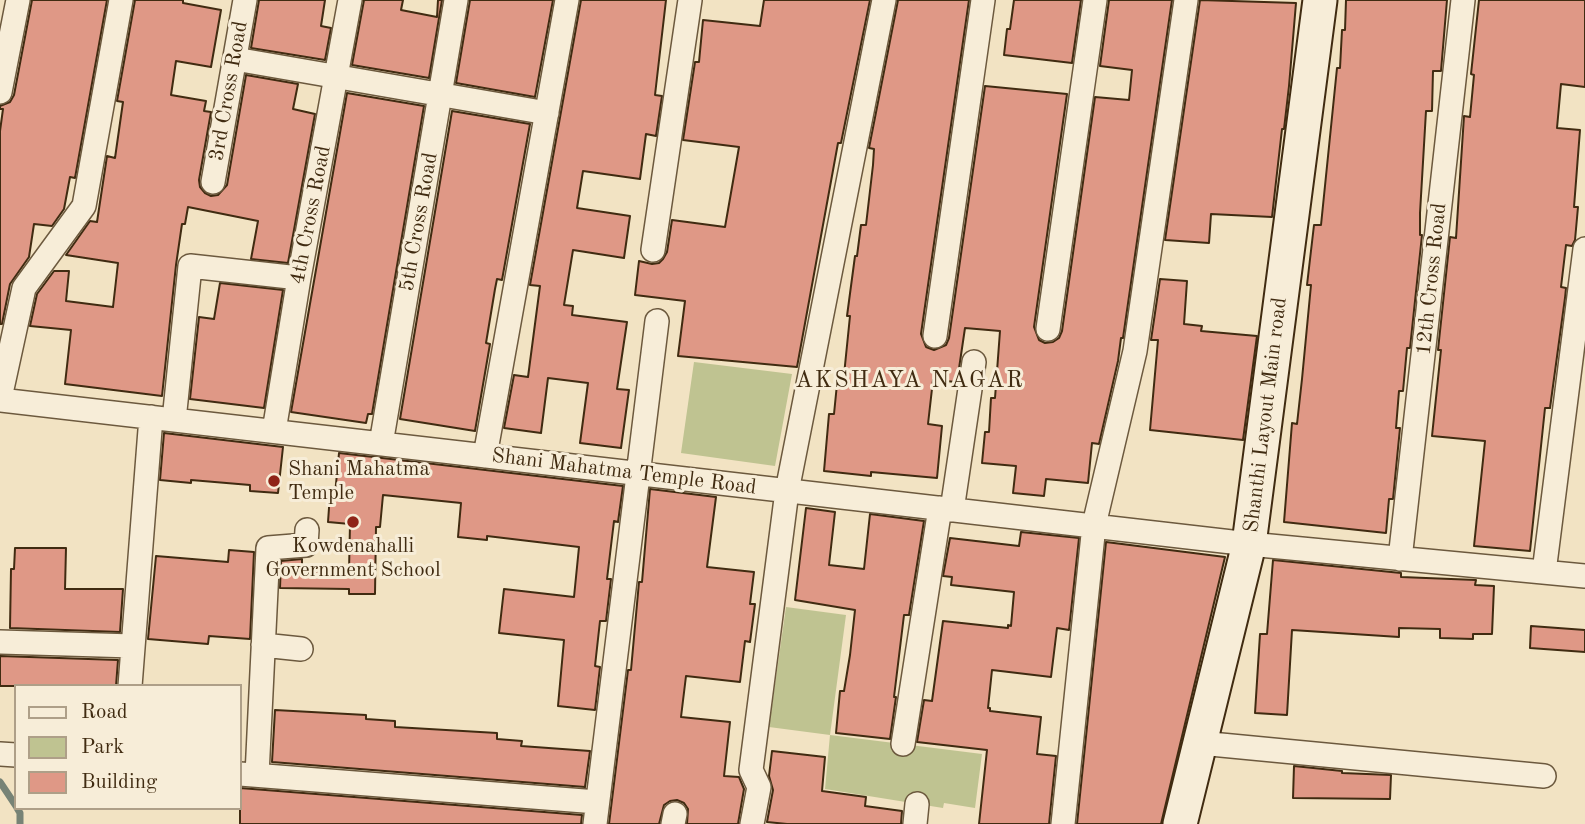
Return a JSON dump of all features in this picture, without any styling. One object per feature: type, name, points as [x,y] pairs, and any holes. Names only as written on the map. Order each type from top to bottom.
[{"type":"street","points":[[0,92],[18,0]]},
{"type":"street","points":[[0,399],[24,288],[84,206],[121,0]]},
{"type":"street","name":"3rd Cross Road","points":[[213,182],[245,0]]},
{"type":"street","name":"4th Cross Road","points":[[274,431],[350,0]]},
{"type":"street","name":"5th Cross Road","points":[[382,444],[456,0]]},
{"type":"street","points":[[485,456],[566,0]]},
{"type":"street","points":[[653,250],[690,0]]},
{"type":"street","points":[[752,824],[759,787],[751,770],[787,491],[884,0]]},
{"type":"street","points":[[935,335],[983,0]]},
{"type":"street","points":[[1048,329],[1095,0]]},
{"type":"street","points":[[1063,824],[1094,525],[1135,351],[1186,0]]},
{"type":"street","name":"Shanthi Layout Main road","points":[[1180,824],[1249,544],[1320,0]]},
{"type":"street","name":"12th Cross Road","points":[[1401,559],[1464,0]]},
{"type":"street","points":[[234,59],[547,113]]},
{"type":"street","points":[[1544,572],[1585,249]]},
{"type":"street","points":[[174,420],[190,266],[299,278]]},
{"type":"street","points":[[307,530],[306,545],[268,548],[263,645],[248,774],[596,813],[657,321]]},
{"type":"street","points":[[903,744],[974,362]]},
{"type":"street","name":"Shani Mahatma Temple Road","points":[[0,399],[1249,544],[1585,576]]},
{"type":"street","points":[[130,684],[151,417]]},
{"type":"street","points":[[0,642],[133,646]]},
{"type":"street","points":[[263,645],[301,649]]},
{"type":"street","points":[[1200,743],[1544,776]]},
{"type":"green space","points":[[694,362],[792,374],[775,466],[681,453]]},
{"type":"green space","points":[[786,607],[846,615],[830,735],[769,727]]},
{"type":"green space","points":[[830,735],[982,754],[975,808],[944,803],[943,808],[825,789]]},
{"type":"building","points":[[32,0],[107,0],[75,178],[70,177],[64,209],[52,226],[34,224],[29,257],[10,284],[0,324],[0,131],[3,109],[0,109],[0,106],[10,102],[14,95]]},
{"type":"building","points":[[135,0],[183,0],[183,3],[221,10],[211,67],[176,61],[171,95],[206,101],[204,111],[211,112],[199,180],[205,193],[218,195],[227,185],[246,75],[298,84],[293,109],[315,114],[288,263],[251,259],[258,221],[188,207],[185,224],[182,224],[176,265],[162,396],[65,384],[71,330],[30,326],[37,294],[54,271],[69,271],[66,301],[113,307],[118,263],[66,255],[90,221],[97,222],[107,156],[115,158],[123,102],[117,101]]},
{"type":"building","points":[[259,0],[325,0],[321,26],[331,28],[325,60],[251,48]]},
{"type":"building","points":[[364,0],[403,0],[401,10],[437,17],[438,0],[442,0],[429,78],[352,65]]},
{"type":"building","points":[[470,0],[553,0],[535,97],[456,83]]},
{"type":"building","points":[[581,0],[666,0],[655,95],[662,96],[656,136],[646,134],[640,179],[583,171],[577,208],[630,216],[624,258],[573,250],[564,305],[573,306],[572,315],[627,322],[617,389],[629,390],[621,448],[580,443],[588,383],[548,378],[541,433],[504,428],[514,375],[528,377],[540,286],[530,285]]},
{"type":"building","points":[[764,0],[870,0],[841,143],[838,143],[797,367],[678,356],[685,301],[635,295],[639,261],[652,264],[663,259],[667,252],[672,220],[725,227],[739,147],[683,140],[695,62],[699,62],[703,20],[760,26]]},
{"type":"building","points":[[898,0],[969,0],[921,334],[926,347],[934,350],[946,345],[949,338],[985,86],[1067,94],[1034,327],[1039,340],[1045,343],[1053,342],[1059,338],[1062,331],[1095,97],[1129,100],[1132,70],[1100,66],[1109,0],[1172,0],[1123,338],[1099,444],[1092,443],[1088,483],[1046,479],[1044,496],[1013,493],[1016,466],[982,463],[985,432],[989,432],[991,398],[995,398],[1000,331],[965,328],[957,382],[933,380],[928,424],[942,426],[937,478],[824,471],[829,414],[834,414],[838,374],[844,375],[850,316],[847,316],[855,256],[861,225],[866,225],[874,149],[869,148]]},
{"type":"building","points":[[1014,0],[1081,0],[1072,63],[1004,55]]},
{"type":"building","points":[[1200,0],[1296,3],[1289,86],[1272,217],[1211,214],[1209,243],[1165,240]]},
{"type":"building","points":[[1346,0],[1447,0],[1441,71],[1433,71],[1432,111],[1426,111],[1420,213],[1422,235],[1410,348],[1407,348],[1403,391],[1399,391],[1396,428],[1400,428],[1393,499],[1389,499],[1386,533],[1284,522],[1292,423],[1297,424],[1302,379],[1311,285],[1307,285],[1314,225],[1321,225],[1337,68],[1340,68],[1342,30],[1345,30]]},
{"type":"building","points":[[1479,0],[1585,0],[1585,87],[1561,84],[1557,128],[1580,130],[1574,207],[1578,207],[1575,240],[1572,246],[1566,245],[1561,287],[1566,288],[1565,298],[1550,408],[1545,408],[1530,551],[1474,546],[1485,441],[1432,436],[1450,237],[1456,238],[1464,116],[1470,117],[1474,75],[1471,74]]},
{"type":"building","points":[[347,93],[424,106],[372,414],[368,414],[366,423],[291,412]]},
{"type":"building","points":[[452,111],[530,124],[502,280],[497,279],[495,289],[486,343],[490,344],[475,431],[400,419]]},
{"type":"building","points":[[1160,279],[1187,281],[1184,324],[1202,326],[1201,331],[1257,336],[1243,440],[1150,430],[1158,340],[1151,340]]},
{"type":"building","points":[[220,283],[283,290],[264,408],[190,399],[199,317],[214,319]]},
{"type":"building","points":[[164,433],[283,447],[278,493],[250,491],[250,485],[160,480]]},
{"type":"building","points":[[339,453],[623,486],[618,522],[614,521],[607,579],[611,579],[606,621],[600,621],[595,666],[600,667],[595,710],[558,706],[564,640],[499,633],[504,589],[574,597],[579,547],[487,536],[487,540],[458,537],[461,503],[383,495],[380,527],[376,527],[375,594],[349,594],[349,589],[280,588],[281,561],[302,559],[302,571],[349,572],[350,524],[328,522],[330,494],[335,494]]},
{"type":"building","points":[[650,489],[716,497],[707,567],[754,572],[750,604],[755,604],[750,642],[745,641],[740,682],[686,676],[681,717],[730,722],[724,776],[739,777],[744,789],[738,824],[687,824],[688,809],[684,803],[677,800],[664,805],[659,824],[609,824],[628,670],[631,670],[639,582],[642,582]]},
{"type":"building","points":[[806,508],[835,512],[829,565],[864,569],[870,514],[924,521],[909,615],[904,615],[890,739],[836,733],[840,691],[844,691],[855,610],[795,600]]},
{"type":"building","points":[[1021,532],[1079,538],[1069,630],[1057,628],[1051,677],[992,670],[988,708],[990,711],[1041,717],[1037,754],[1056,756],[1049,824],[979,824],[987,750],[917,742],[924,700],[932,701],[943,621],[1008,628],[1008,625],[1011,626],[1014,592],[951,585],[952,577],[943,576],[950,538],[1019,546]]},
{"type":"building","points":[[1106,542],[1225,557],[1161,824],[1077,824]]},
{"type":"building","points":[[15,548],[66,548],[65,589],[123,589],[120,632],[10,628],[11,569],[14,569]]},
{"type":"building","points":[[229,550],[254,552],[250,639],[209,636],[208,644],[148,639],[156,556],[228,562]]},
{"type":"building","points":[[1273,560],[1401,573],[1401,577],[1476,580],[1475,585],[1494,586],[1492,634],[1473,634],[1473,639],[1440,638],[1440,629],[1399,628],[1399,637],[1292,630],[1287,715],[1255,713],[1260,634],[1267,634]]},
{"type":"building","points":[[1531,626],[1585,630],[1585,652],[1530,648]]},
{"type":"building","points":[[0,656],[118,660],[116,684],[0,686]]},
{"type":"building","points":[[275,710],[366,715],[366,719],[395,721],[395,727],[497,733],[497,739],[522,741],[521,746],[590,751],[585,787],[272,762]]},
{"type":"building","points":[[772,751],[825,757],[822,791],[866,797],[865,806],[902,811],[901,824],[767,822],[773,790],[769,776]]},
{"type":"building","points":[[1294,766],[1342,773],[1391,775],[1390,799],[1293,798]]},
{"type":"building","points":[[242,788],[582,815],[581,824],[240,824]]},
{"type":"waterway","points":[[0,782],[14,803]]},
{"type":"waterway","points":[[18,810],[20,824]]},
{"type":"place","name":"Shani Mahatma Temple","points":[[274,481]]},
{"type":"place","name":"Kowdenahalli Government School","points":[[353,522]]},
{"type":"district","name":"AKSHAYA NAGAR","points":[[910,381]]}]
